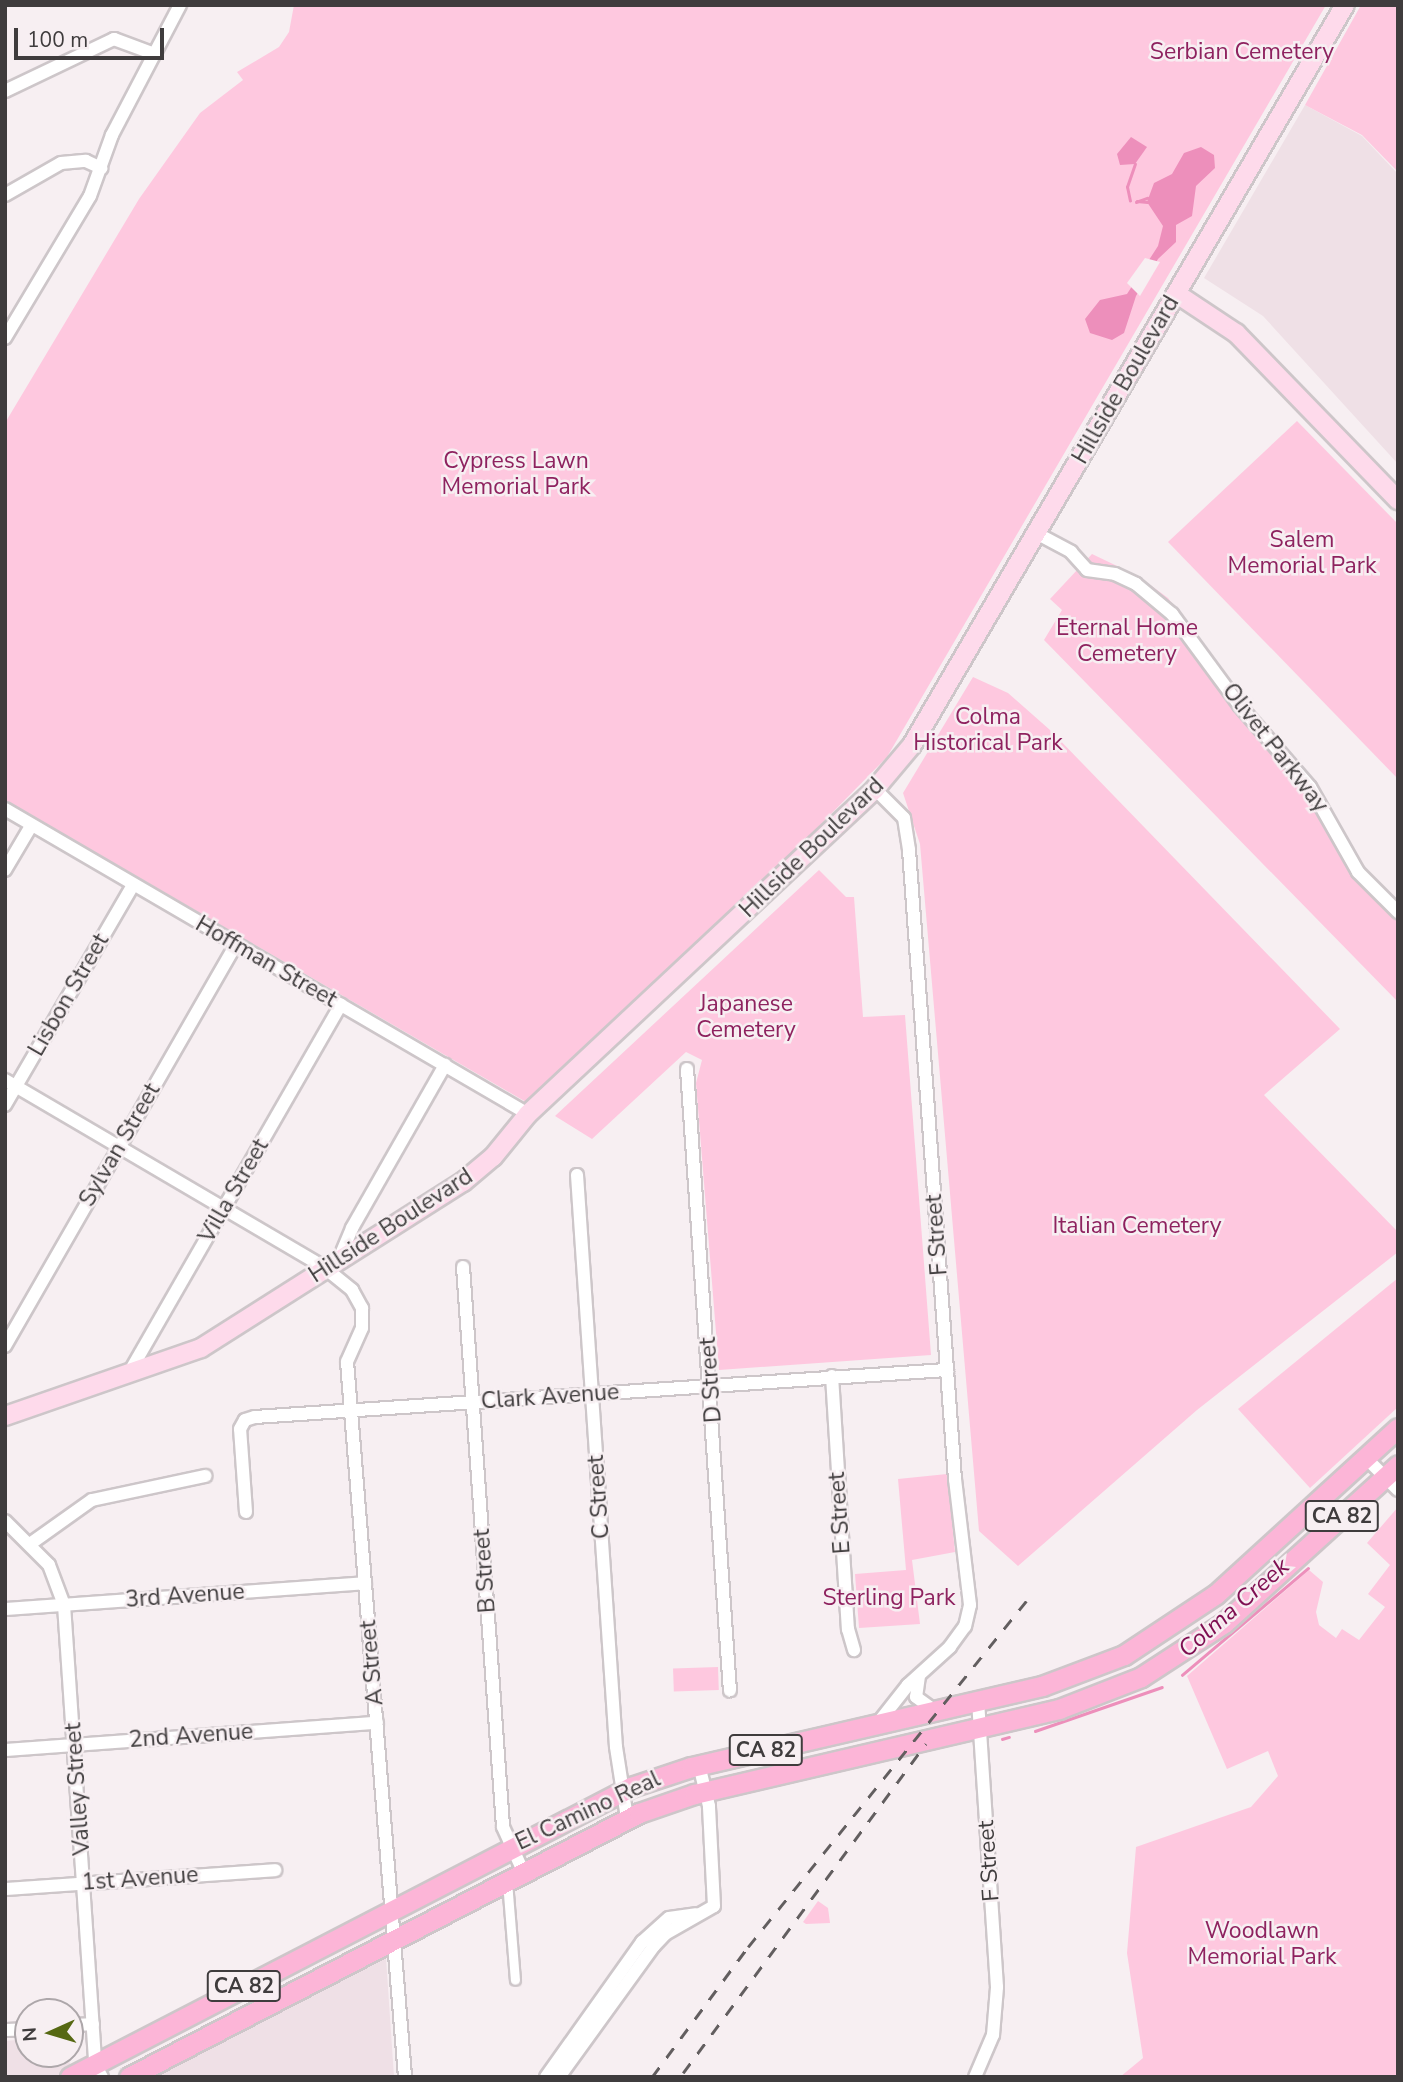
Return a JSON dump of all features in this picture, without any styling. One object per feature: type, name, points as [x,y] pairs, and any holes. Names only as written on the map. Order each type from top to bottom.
[{"type":"main road","name":"Hillside Boulevard","points":[[5,1416],[127,1377],[201,1348],[478,1171],[528,1114],[875,789],[912,745],[1345,5]]},
{"type":"main road","points":[[1177,294],[1240,337],[1398,500]]},
{"type":"main road","name":"El Camino Real","points":[[70,2077],[98,2070],[392,1909],[621,1791],[699,1765],[978,1701],[1074,1676],[1163,1633],[1216,1594],[1398,1428]]},
{"type":"main road","name":"El Camino Real","points":[[129,2077],[627,1818],[706,1791],[980,1729],[1090,1699],[1179,1655],[1232,1616],[1393,1478]]},
{"type":"street","points":[[5,338],[90,197],[152,53],[180,5]]},
{"type":"street","points":[[5,91],[114,39],[152,53]]},
{"type":"street","points":[[5,195],[61,163],[86,161],[101,168]]},
{"type":"street","name":"Olivet Parkway","points":[[1036,533],[1071,552],[1087,570],[1136,584],[1180,622],[1239,705],[1310,787],[1358,872],[1398,912]]},
{"type":"street","name":"F Street","points":[[875,789],[904,818],[909,850],[947,1370],[970,1616],[950,1647],[921,1673],[875,1725]]},
{"type":"street","name":"Hoffman Street","points":[[5,809],[528,1114]]},
{"type":"street","points":[[5,870],[31,825]]},
{"type":"street","name":"Lisbon Street","points":[[5,1105],[11,1083],[134,885]]},
{"type":"street","name":"Sylvan Street","points":[[5,1346],[236,944]]},
{"type":"street","name":"Villa Street","points":[[127,1377],[341,1005]]},
{"type":"street","points":[[332,1264],[444,1065]]},
{"type":"street","name":"D Street","points":[[687,1069],[711,1385],[730,1691]]},
{"type":"street","name":"A Street","points":[[11,1083],[224,1208],[332,1264],[362,1308],[362,1328],[347,1362],[405,2077]]},
{"type":"street","name":"C Street","points":[[577,1175],[621,1791],[627,1818]]},
{"type":"street","name":"B Street","points":[[463,1267],[503,1827],[511,1847],[515,1875]]},
{"type":"street","name":"Clark Avenue","points":[[246,1512],[240,1429],[245,1420],[351,1410],[947,1370]]},
{"type":"street","name":"E Street","points":[[832,1376],[848,1622],[854,1650]]},
{"type":"street","points":[[1366,1458],[1393,1478]]},
{"type":"street","points":[[30,1544],[92,1500],[205,1476]]},
{"type":"street","name":"Valley Street","points":[[5,1521],[30,1544],[58,1580],[64,1605],[98,2070]]},
{"type":"street","name":"3rd Avenue","points":[[5,1609],[365,1583]]},
{"type":"street","points":[[921,1673],[914,1692],[920,1702],[935,1711]]},
{"type":"street","name":"F Street","points":[[975,2077],[988,2053],[996,2021],[997,1974],[978,1701]]},
{"type":"street","name":"2nd Avenue","points":[[5,1750],[377,1723]]},
{"type":"street","points":[[559,2077],[654,1946],[696,1914],[714,1906],[706,1791],[699,1765]]},
{"type":"street","name":"1st Avenue","points":[[5,1889],[275,1870]]},
{"type":"street","points":[[515,1875],[515,1980]]},
{"type":"street","points":[[546,2077],[642,1942],[670,1918],[696,1914]]},
{"type":"street","points":[[84,2024],[93,2024]]},
{"type":"shaded area","points":[[1305,105],[1362,136],[1398,174],[1398,464],[1263,316],[1204,278]]},
{"type":"shaded area","points":[[1131,137],[1147,147],[1135,164],[1120,165],[1117,154]]},
{"type":"shaded area","points":[[1201,147],[1214,155],[1215,168],[1196,186],[1192,216],[1176,225],[1176,242],[1158,259],[1136,296],[1124,333],[1112,340],[1090,333],[1085,319],[1100,300],[1127,294],[1158,246],[1163,226],[1147,202],[1154,183],[1172,174],[1184,153]]},
{"type":"shaded area","points":[[386,1958],[394,2077],[148,2077],[241,2029]]},
{"type":"shaded area","points":[[14,2040],[14,2068],[72,2068],[77,2077],[5,2077],[5,2041]]},
{"type":"green space","name":"Cypress Lawn Memorial Park","points":[[294,5],[1326,5],[887,757],[773,873],[526,1102],[5,800],[5,423],[139,199],[200,113],[243,80],[237,72],[279,47],[289,32]]},
{"type":"green space","points":[[1361,5],[1398,5],[1398,172],[1362,135],[1305,105]]},
{"type":"green space","name":"Salem Memorial Park","points":[[1297,421],[1398,524],[1398,779],[1168,542]]},
{"type":"green space","name":"Eternal Home Cemetery","points":[[1092,554],[1138,576],[1168,598],[1250,709],[1302,765],[1351,858],[1398,912],[1398,1002],[1044,640],[1062,610],[1050,599]]},
{"type":"green space","name":"Italian Cemetery","points":[[973,677],[1008,693],[1050,730],[1340,1029],[1264,1095],[1398,1232],[1398,1252],[1197,1410],[1018,1566],[979,1531],[920,844],[903,793]]},
{"type":"green space","name":"Japanese Cemetery","points":[[819,870],[846,897],[854,897],[863,1017],[905,1015],[931,1355],[719,1370],[696,1083],[702,1060],[686,1052],[592,1139],[555,1116]]},
{"type":"green space","points":[[1398,1278],[1398,1407],[1310,1488],[1238,1409]]},
{"type":"green space","name":"Sterling Park","points":[[947,1474],[955,1552],[912,1560],[920,1624],[859,1628],[855,1574],[906,1570],[898,1479]]},
{"type":"green space","name":"Woodlawn Memorial Park","points":[[1398,1507],[1398,2077],[1120,2077],[1143,2058],[1127,1953],[1136,1847],[1251,1807],[1278,1776],[1268,1751],[1227,1769],[1187,1676],[1309,1570],[1323,1582],[1316,1612],[1319,1625],[1336,1638],[1342,1629],[1359,1640],[1385,1607],[1368,1594],[1390,1565],[1367,1543]]},
{"type":"green space","points":[[718,1667],[719,1690],[674,1692],[673,1669]]},
{"type":"green space","points":[[818,1901],[828,1908],[830,1923],[806,1924],[803,1922]]},
{"type":"pier","points":[[1145,258],[1160,262],[1140,296],[1127,283]]},
{"type":"waterway","points":[[1130,201],[1127,187],[1135,164]]},
{"type":"waterway","points":[[1136,202],[1147,198]]},
{"type":"waterway","points":[[1137,201],[1147,202]]},
{"type":"waterway","name":"Colma Creek","points":[[1182,1675],[1308,1568]]},
{"type":"waterway","name":"Colma Creek","points":[[1035,1731],[1162,1687]]},
{"type":"waterway","name":"Colma Creek","points":[[1002,1739],[1009,1737]]},
{"type":"railway","points":[[652,2077],[748,1947],[1026,1601]]},
{"type":"railway","points":[[683,2073],[926,1744]]},
{"type":"park label","name":"Serbian Cemetery","points":[[1242,52]]},
{"type":"park label","name":"Colma Historical Park","points":[[988,730]]}]
